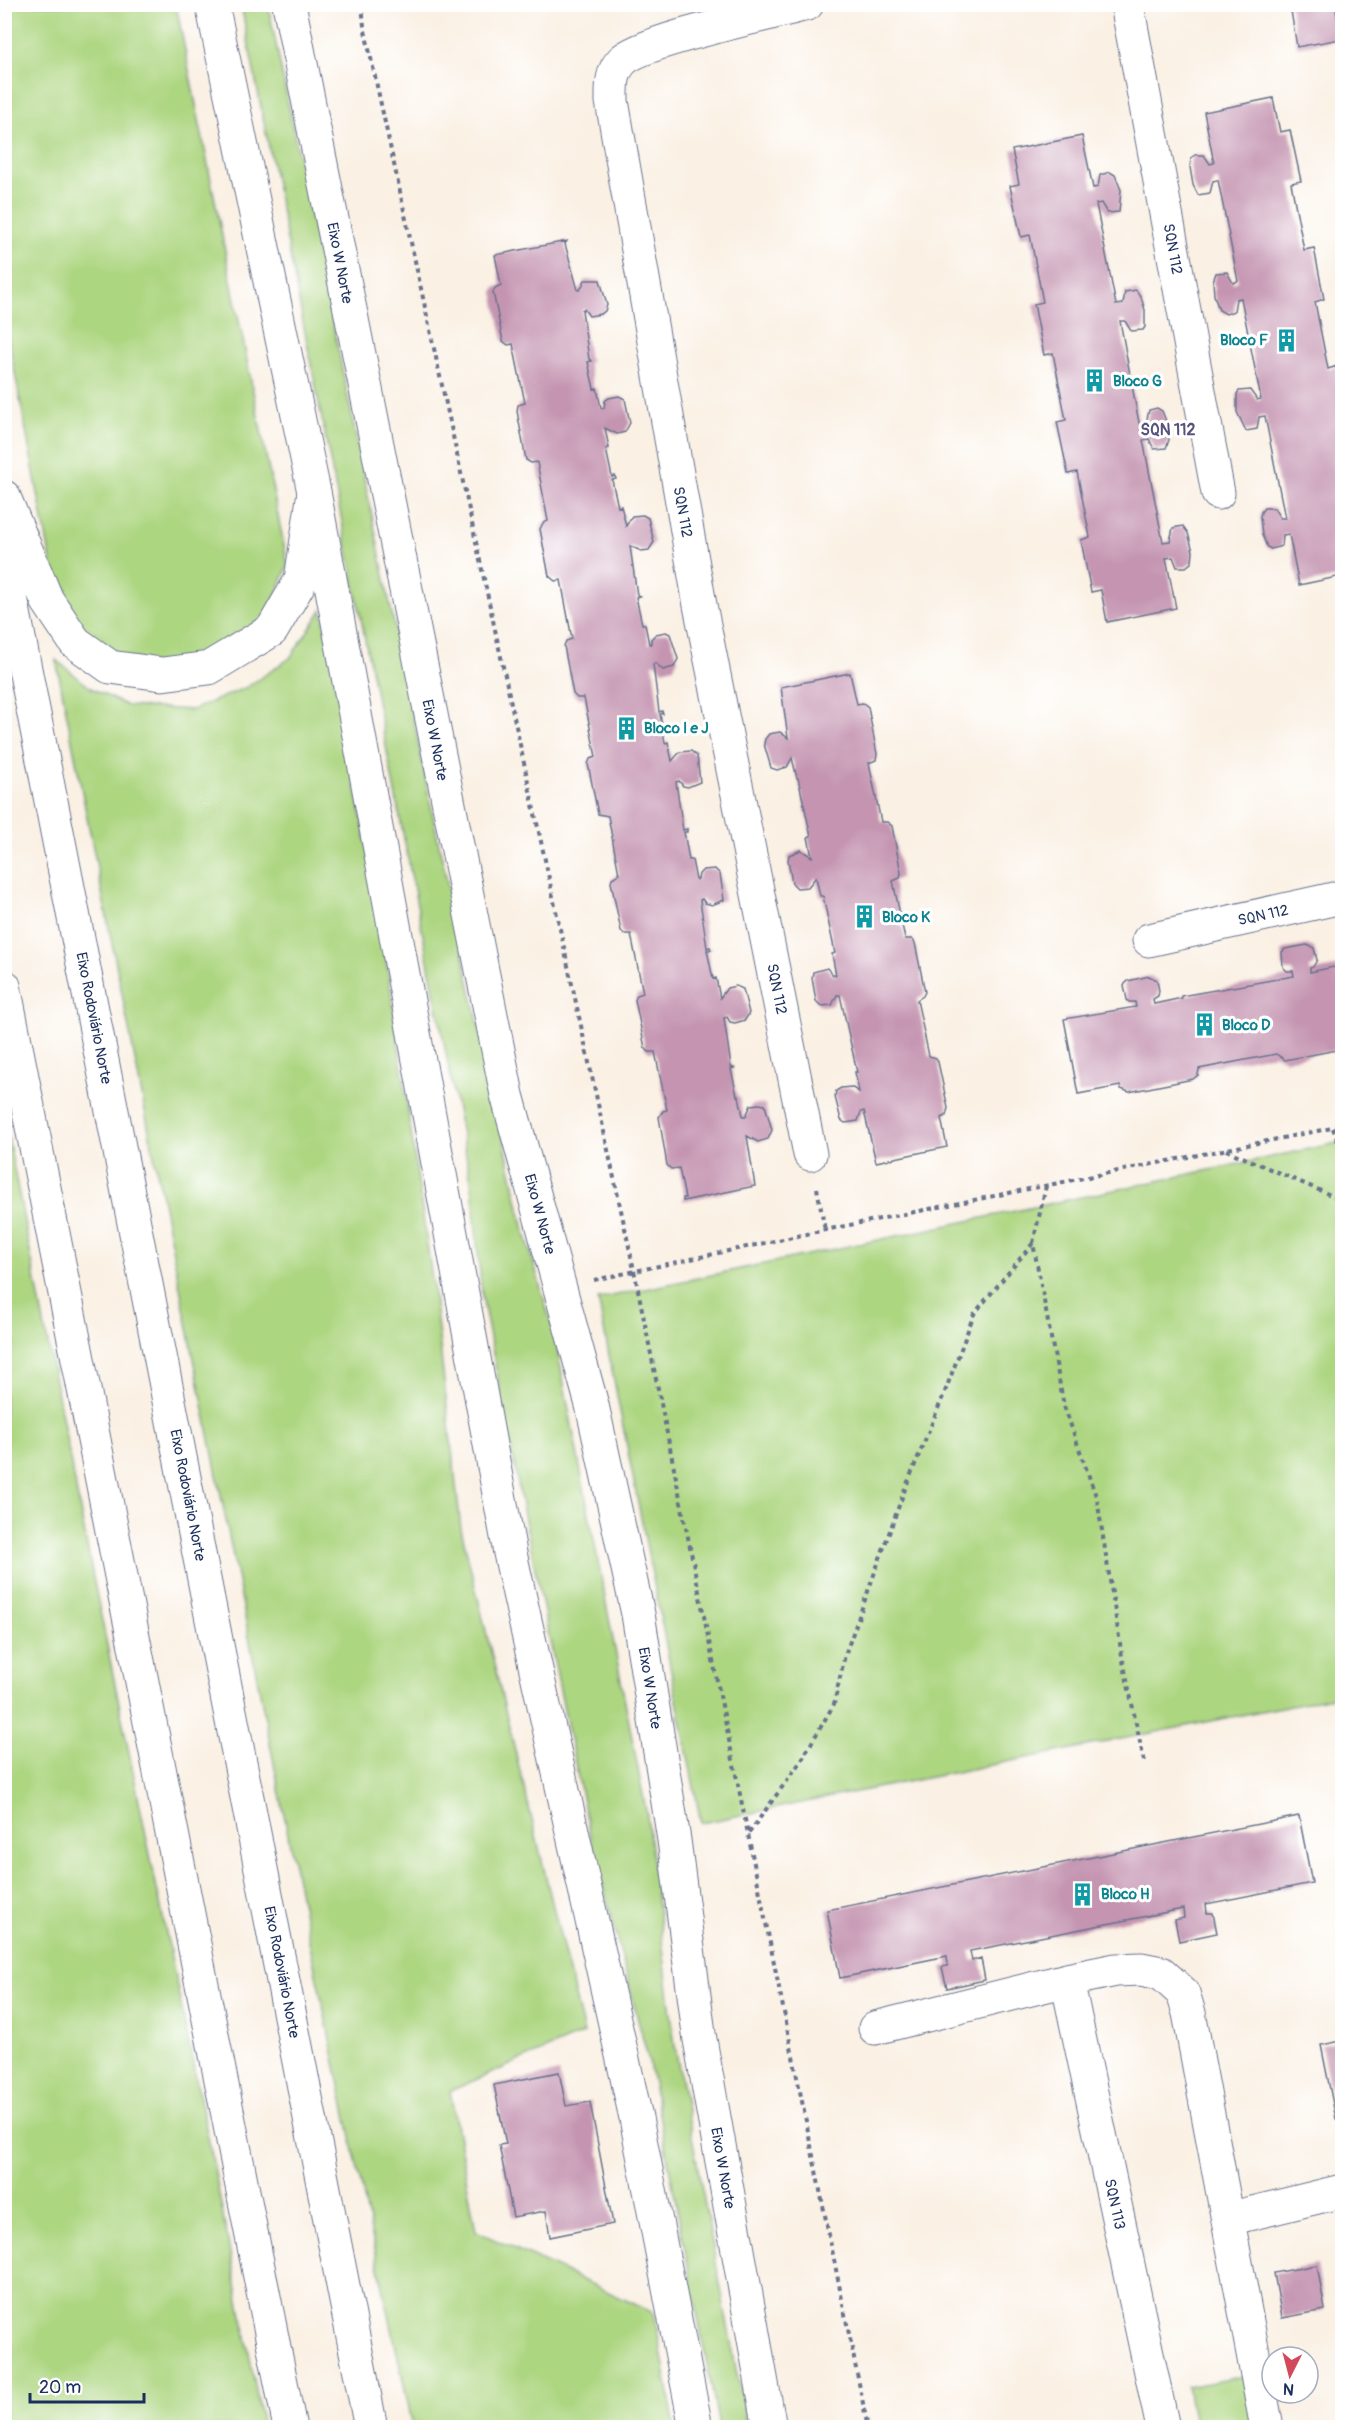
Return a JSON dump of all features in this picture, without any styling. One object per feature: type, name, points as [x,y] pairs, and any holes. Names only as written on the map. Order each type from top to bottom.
[{"type":"main road","points":[[212,4],[314,492],[510,1553],[636,2118],[696,2427]]},
{"type":"main road","name":"SQN 112","points":[[807,4],[669,40],[639,51],[622,61],[614,74],[612,101],[700,605],[810,1154]]},
{"type":"main road","name":"SQN 112","points":[[1127,4],[1218,493]]},
{"type":"main road","name":"Eixo W Norte","points":[[292,9],[507,1095],[592,1405],[638,1614],[674,1840],[699,2034],[770,2427]]},
{"type":"main road","points":[[4,497],[47,600],[75,642],[110,667],[162,674],[209,668],[272,630],[301,580],[314,492]]},
{"type":"main road","name":"Eixo Rodoviário Norte","points":[[4,562],[371,2427]]},
{"type":"main road","name":"SQN 112","points":[[1149,940],[1342,897]]},
{"type":"main road","points":[[4,986],[290,2427]]},
{"type":"main road","points":[[875,2028],[1116,1970],[1141,1969],[1161,1973],[1183,1993],[1267,2427]]},
{"type":"main road","name":"SQN 113","points":[[1067,1980],[1163,2427]]},
{"type":"main road","points":[[1228,2218],[1342,2191]]},
{"type":"path","points":[[362,4],[364,26],[634,1270],[868,2427]]},
{"type":"path","points":[[560,1288],[825,1230],[1342,1126]]},
{"type":"path","points":[[1333,1128],[1342,1154]]},
{"type":"path","points":[[1225,1150],[1342,1200]]},
{"type":"path","points":[[810,1154],[825,1230]]},
{"type":"path","points":[[1046,1186],[1033,1243],[1064,1406],[1097,1499],[1122,1656],[1144,1761]]},
{"type":"path","points":[[749,1833],[801,1761],[834,1704],[845,1655],[905,1489],[974,1314],[1033,1243]]},
{"type":"green space","points":[[4,5],[176,5],[288,566],[265,621],[210,658],[159,665],[122,657],[85,632],[56,588],[5,321]]},
{"type":"green space","points":[[241,5],[268,5],[439,845],[523,1226],[555,1338],[647,1816],[675,2047],[747,2427],[719,2427],[649,2062],[589,1831],[482,1296],[472,1186]]},
{"type":"green space","points":[[322,610],[381,922],[433,1286],[461,1529],[584,2033],[450,2091],[476,2231],[654,2313],[675,2427],[413,2427],[309,1941],[56,660],[91,688],[127,706],[192,710],[247,687],[290,658]]},
{"type":"green space","points":[[4,1117],[93,1577],[211,2152],[263,2427],[5,2427]]},
{"type":"green space","points":[[1342,1142],[1342,1695],[701,1823],[598,1299]]},
{"type":"green space","points":[[1245,2376],[1255,2427],[1195,2427],[1187,2387]]},
{"type":"building","points":[[1335,4],[1341,39],[1297,47],[1290,5]]},
{"type":"building","name":"Bloco F","points":[[1273,98],[1280,132],[1290,130],[1301,181],[1291,183],[1304,250],[1314,248],[1324,299],[1315,302],[1328,369],[1337,366],[1342,391],[1342,417],[1338,418],[1342,440],[1342,576],[1299,585],[1289,534],[1283,535],[1282,546],[1271,549],[1267,547],[1262,535],[1260,517],[1264,508],[1274,508],[1280,518],[1285,518],[1265,416],[1259,417],[1257,429],[1246,431],[1237,412],[1239,391],[1250,390],[1257,400],[1261,399],[1241,298],[1236,299],[1234,311],[1226,314],[1219,310],[1214,295],[1213,281],[1216,273],[1227,272],[1233,283],[1238,281],[1218,180],[1213,181],[1210,193],[1198,195],[1193,185],[1190,167],[1191,158],[1195,155],[1204,155],[1210,164],[1214,163],[1204,112]]},
{"type":"building","name":"Bloco G","points":[[1082,136],[1093,188],[1098,187],[1100,175],[1110,172],[1115,175],[1121,190],[1119,212],[1107,213],[1101,203],[1096,204],[1116,305],[1123,304],[1125,292],[1136,290],[1145,310],[1143,330],[1131,331],[1125,321],[1120,321],[1139,423],[1146,423],[1149,410],[1157,408],[1162,411],[1168,426],[1169,440],[1166,448],[1154,449],[1149,439],[1143,440],[1163,542],[1170,541],[1173,528],[1183,526],[1188,533],[1193,551],[1192,562],[1186,567],[1177,567],[1173,557],[1166,558],[1176,608],[1107,622],[1101,590],[1091,592],[1081,540],[1090,537],[1077,472],[1068,474],[1057,422],[1066,420],[1053,353],[1044,355],[1034,304],[1043,302],[1030,235],[1021,237],[1010,186],[1019,184],[1012,150]]},
{"type":"building","name":"Bloco I e J","points":[[567,241],[565,244],[578,290],[585,280],[600,280],[607,305],[601,314],[589,316],[584,309],[582,310],[589,359],[592,361],[588,362],[594,389],[597,388],[601,408],[604,408],[605,401],[609,398],[619,396],[625,399],[630,423],[625,432],[617,434],[605,428],[609,448],[606,449],[612,477],[615,476],[616,479],[612,480],[618,507],[621,506],[626,526],[632,516],[643,515],[648,518],[654,542],[649,550],[641,551],[630,546],[637,595],[640,596],[636,597],[642,624],[645,624],[649,644],[656,634],[666,632],[670,634],[678,659],[674,667],[663,670],[655,663],[653,664],[659,712],[662,711],[663,714],[660,714],[665,743],[668,742],[672,761],[680,752],[691,751],[697,756],[700,782],[688,787],[683,786],[679,781],[676,782],[683,830],[687,829],[687,832],[684,832],[689,860],[692,860],[696,880],[703,870],[715,869],[720,874],[724,900],[712,905],[700,900],[707,948],[710,947],[711,950],[707,950],[713,979],[716,978],[720,998],[727,988],[736,986],[743,989],[749,1013],[745,1020],[735,1023],[730,1022],[727,1017],[724,1018],[737,1096],[739,1096],[743,1116],[746,1116],[751,1105],[765,1105],[772,1130],[768,1139],[758,1142],[747,1136],[755,1186],[683,1201],[685,1198],[679,1168],[671,1169],[667,1165],[659,1117],[663,1111],[667,1110],[655,1052],[649,1052],[645,1048],[635,1000],[637,995],[643,993],[631,934],[624,934],[621,931],[611,882],[612,878],[619,874],[608,816],[598,814],[588,764],[590,759],[596,757],[584,698],[577,698],[573,694],[564,646],[566,641],[572,639],[561,580],[555,581],[549,576],[540,529],[543,523],[548,521],[537,462],[531,463],[526,460],[517,411],[518,405],[525,403],[513,344],[508,345],[503,341],[493,292],[501,285],[495,255]]},
{"type":"building","name":"Bloco K","points":[[850,673],[857,704],[863,703],[868,707],[877,754],[876,760],[869,763],[881,822],[887,822],[892,826],[901,873],[900,878],[893,881],[905,939],[912,939],[915,943],[925,992],[917,1000],[929,1056],[936,1058],[938,1062],[948,1108],[946,1116],[941,1118],[947,1147],[876,1162],[864,1111],[861,1112],[858,1121],[845,1123],[841,1120],[835,1097],[836,1091],[841,1088],[851,1087],[859,1092],[855,1072],[857,1072],[840,995],[837,995],[832,1005],[821,1006],[816,1001],[813,972],[827,968],[833,975],[836,975],[832,954],[835,953],[823,896],[820,896],[816,877],[808,887],[797,888],[792,883],[789,855],[801,850],[812,857],[808,837],[811,836],[798,778],[792,758],[787,767],[777,770],[771,768],[764,744],[769,734],[780,732],[788,738],[781,687]]},
{"type":"building","name":"Bloco D","points":[[1307,945],[1314,948],[1317,960],[1310,968],[1310,972],[1342,964],[1342,1049],[1285,1060],[1276,1054],[1199,1069],[1198,1075],[1193,1079],[1129,1092],[1121,1089],[1120,1086],[1078,1094],[1064,1019],[1136,1007],[1135,1002],[1127,1000],[1124,985],[1128,981],[1149,976],[1157,980],[1159,991],[1158,996],[1153,999],[1154,1004],[1182,998],[1181,996],[1294,976],[1293,971],[1287,971],[1283,967],[1282,952],[1285,949]]},
{"type":"building","name":"Bloco H","points":[[1299,1816],[1312,1883],[1206,1904],[1207,1913],[1213,1913],[1217,1933],[1179,1941],[1175,1920],[1184,1918],[1183,1909],[970,1951],[972,1961],[981,1958],[985,1980],[947,1988],[942,1967],[948,1966],[947,1956],[840,1978],[827,1910]]},
{"type":"building","points":[[1342,2041],[1342,2117],[1336,2119],[1321,2045]]},
{"type":"building","points":[[559,2072],[566,2106],[590,2102],[613,2224],[550,2237],[546,2211],[513,2217],[499,2145],[506,2144],[494,2085]]},
{"type":"building","points":[[1317,2265],[1325,2310],[1282,2318],[1274,2273]]},
{"type":"place","name":"Bloco F","points":[[1286,340]]},
{"type":"place","name":"Bloco G","points":[[1095,381]]},
{"type":"place","name":"Bloco I e J","points":[[626,728]]},
{"type":"place","name":"Bloco K","points":[[864,917]]},
{"type":"place","name":"Bloco D","points":[[1204,1025]]},
{"type":"place","name":"Bloco H","points":[[1083,1894]]},
{"type":"district","name":"SQN 112","points":[[1168,429]]}]
